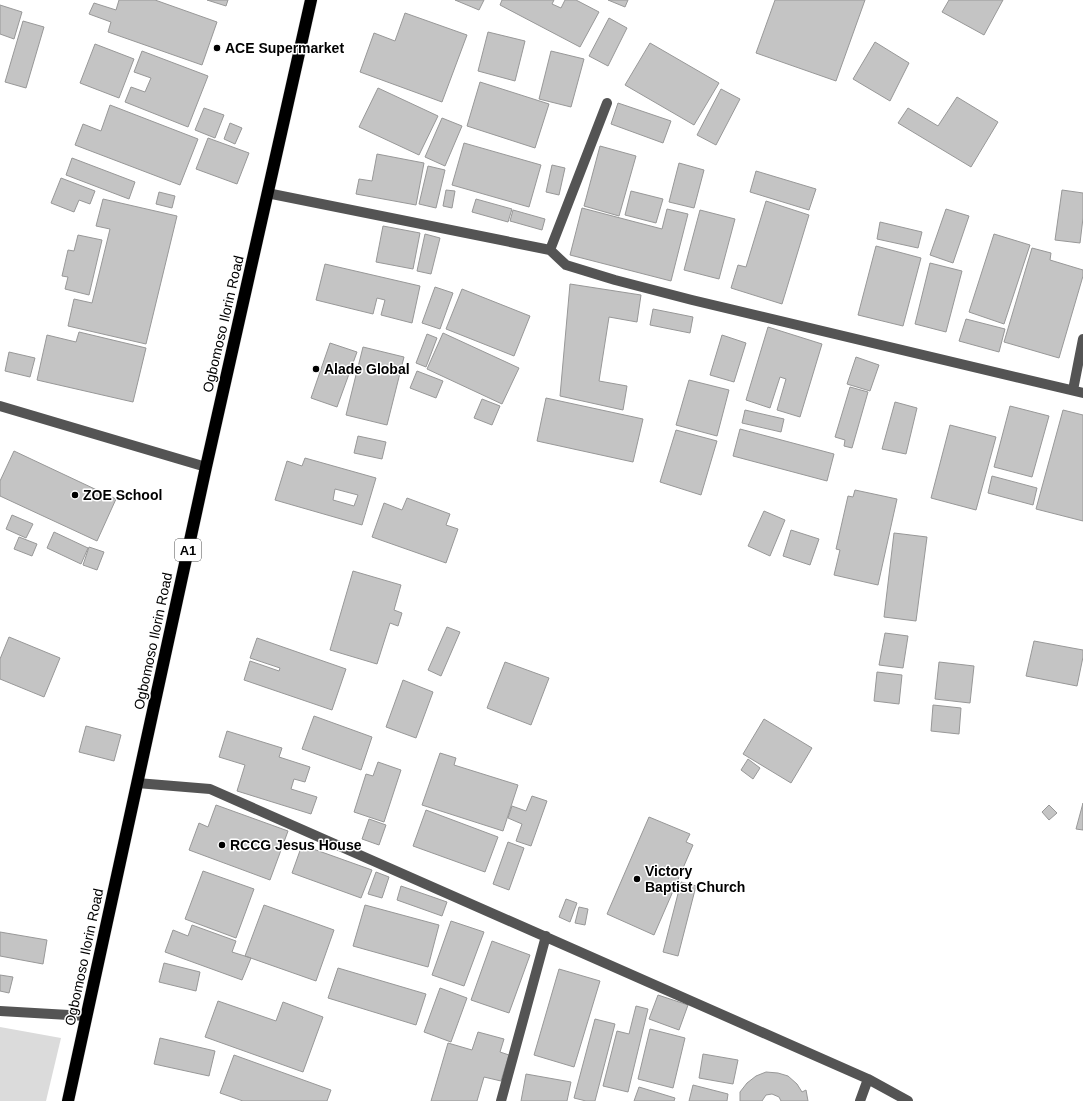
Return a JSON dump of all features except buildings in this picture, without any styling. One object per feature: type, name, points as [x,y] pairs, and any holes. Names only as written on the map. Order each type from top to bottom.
[{"type":"highway","name":"Ogbomoso Ilorin Road","points":[[68,1101],[206,467],[311,0]]},
{"type":"street","points":[[550,250],[606,103]]},
{"type":"street","points":[[267,193],[550,250],[566,265],[615,280],[692,300],[1078,391],[1083,339]]},
{"type":"street","points":[[0,406],[206,467]]},
{"type":"street","points":[[137,783],[210,789],[868,1079],[908,1101]]},
{"type":"street","points":[[501,1101],[546,936]]},
{"type":"street","points":[[0,1011],[86,1016]]},
{"type":"street","points":[[860,1101],[868,1079]]},
{"type":"shaded area","points":[[0,1027],[61,1038],[46,1101],[0,1101]]},
{"type":"place","name":"ACE Supermarket","points":[[217,48]]},
{"type":"place","name":"Alade Global","points":[[316,369]]},
{"type":"place","name":"ZOE School","points":[[75,495]]},
{"type":"place","name":"RCCG Jesus House","points":[[222,845]]},
{"type":"place","name":"Victory Baptist Church","points":[[637,879]]}]
